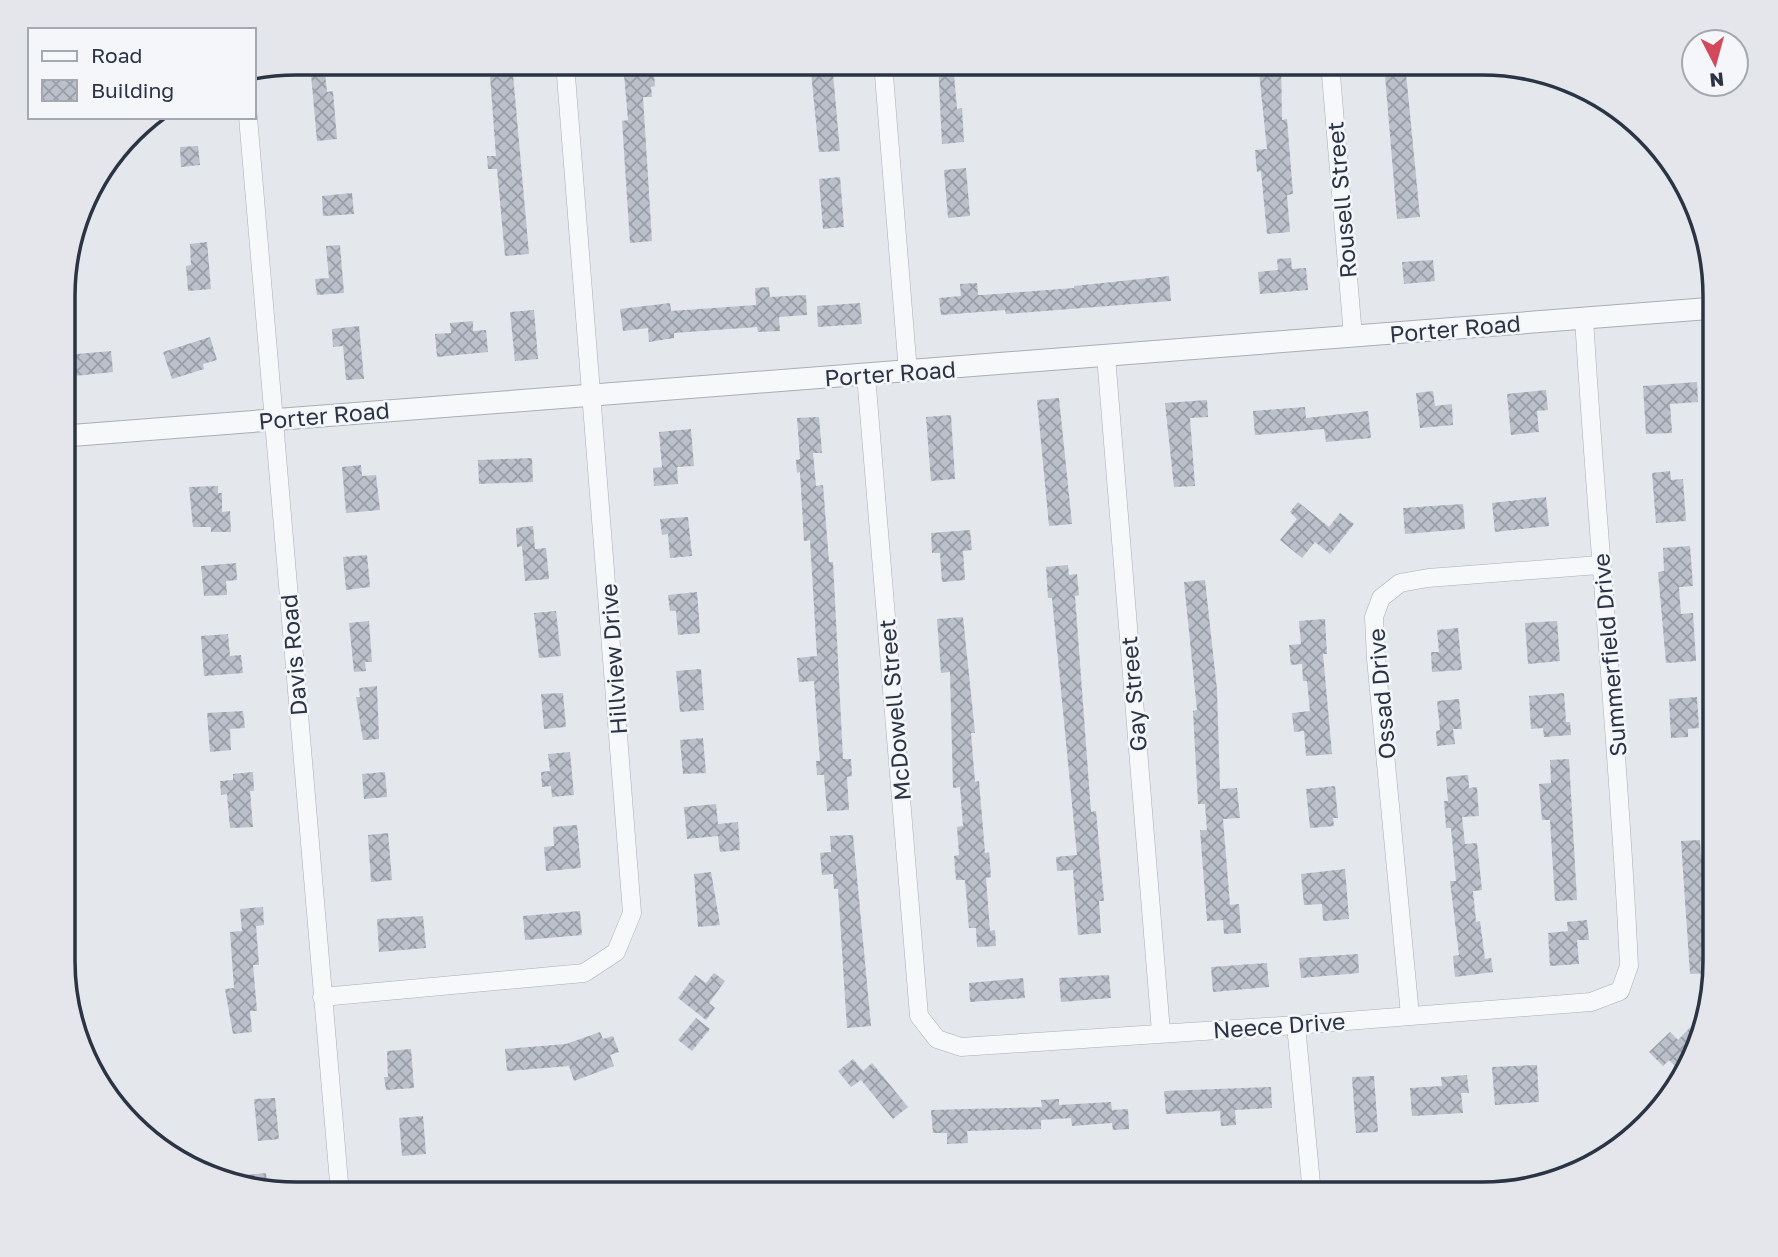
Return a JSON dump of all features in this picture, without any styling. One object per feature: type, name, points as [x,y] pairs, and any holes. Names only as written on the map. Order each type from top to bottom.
[{"type":"street","name":"Hillview Drive","points":[[322,997],[584,973],[616,952],[632,913],[566,76]]},
{"type":"street","points":[[884,76],[908,372]]},
{"type":"street","name":"Rousell Street","points":[[1331,76],[1353,336]]},
{"type":"street","name":"Davis Road","points":[[248,119],[339,1181]]},
{"type":"street","name":"Porter Road","points":[[75,435],[1702,309]]},
{"type":"street","name":"Summerfield Drive","points":[[1584,318],[1599,565],[1621,792],[1629,966],[1620,991]]},
{"type":"street","name":"Gay Street","points":[[1105,356],[1161,1032]]},
{"type":"street","name":"McDowell Street","points":[[866,375],[919,1016],[937,1039]]},
{"type":"street","name":"Ossad Drive","points":[[1410,1015],[1376,659],[1374,617],[1381,598],[1400,583],[1428,578],[1599,565]]},
{"type":"street","name":"Neece Drive","points":[[937,1039],[961,1046],[1296,1026],[1591,1002],[1620,991]]},
{"type":"street","points":[[1296,1026],[1311,1182]]},
{"type":"building","points":[[311,76],[325,76],[327,92],[333,91],[337,139],[317,141]]},
{"type":"building","points":[[490,76],[513,76],[529,254],[505,256],[497,169],[488,169],[487,156],[496,156]]},
{"type":"building","points":[[624,76],[654,76],[652,97],[643,97],[652,241],[630,243],[622,121],[628,120]]},
{"type":"building","points":[[811,76],[833,76],[840,151],[819,152]]},
{"type":"building","points":[[939,76],[954,76],[957,109],[962,108],[964,142],[942,144]]},
{"type":"building","points":[[1259,76],[1281,76],[1282,120],[1287,119],[1293,194],[1287,195],[1290,232],[1267,234],[1261,171],[1257,172],[1255,150],[1267,149]]},
{"type":"building","points":[[1385,76],[1406,76],[1420,217],[1397,219]]},
{"type":"building","points":[[198,146],[200,165],[181,167],[180,147]]},
{"type":"building","points":[[966,168],[970,216],[948,218],[944,170]]},
{"type":"building","points":[[840,177],[844,227],[823,229],[819,179]]},
{"type":"building","points":[[352,193],[354,214],[323,216],[322,196]]},
{"type":"building","points":[[207,242],[211,289],[188,291],[186,266],[191,265],[190,244]]},
{"type":"building","points":[[340,245],[344,293],[317,295],[315,279],[329,278],[326,246]]},
{"type":"building","points":[[1291,258],[1292,269],[1306,268],[1308,290],[1260,294],[1258,272],[1278,270],[1277,259]]},
{"type":"building","points":[[1433,260],[1435,281],[1404,284],[1402,262]]},
{"type":"building","points":[[1169,276],[1171,301],[1006,314],[1005,310],[941,315],[939,298],[961,296],[960,284],[977,283],[978,295],[983,295],[1074,288]]},
{"type":"building","points":[[769,287],[770,297],[806,295],[807,315],[779,317],[780,331],[758,332],[757,327],[674,333],[674,338],[649,342],[648,328],[623,331],[620,309],[670,303],[671,311],[756,305],[755,288]]},
{"type":"building","points":[[860,303],[862,324],[818,327],[817,306]]},
{"type":"building","points":[[534,310],[538,359],[515,361],[510,312]]},
{"type":"building","points":[[473,321],[473,331],[486,330],[488,352],[437,357],[435,334],[451,333],[450,323]]},
{"type":"building","points":[[359,326],[364,379],[346,380],[343,346],[333,347],[332,329]]},
{"type":"building","points":[[210,337],[217,360],[203,364],[204,369],[172,379],[163,352]]},
{"type":"building","points":[[111,351],[113,372],[75,376],[75,354]]},
{"type":"building","points":[[1697,382],[1698,402],[1670,404],[1672,433],[1646,434],[1643,386]]},
{"type":"building","points":[[1546,390],[1548,410],[1537,411],[1539,432],[1511,435],[1507,394]]},
{"type":"building","points":[[1433,391],[1435,406],[1452,404],[1453,425],[1420,428],[1416,393]]},
{"type":"building","points":[[1059,398],[1072,524],[1049,526],[1037,400]]},
{"type":"building","points":[[1207,400],[1208,417],[1190,418],[1195,486],[1174,487],[1165,403]]},
{"type":"building","points":[[1305,407],[1306,418],[1368,411],[1371,438],[1326,442],[1324,429],[1255,435],[1253,411]]},
{"type":"building","points":[[951,415],[955,479],[931,481],[926,417]]},
{"type":"building","points":[[819,417],[822,453],[813,453],[816,486],[823,485],[829,562],[833,562],[843,759],[851,759],[852,776],[847,777],[849,810],[827,811],[824,775],[817,775],[816,761],[820,761],[814,681],[799,682],[797,658],[817,656],[810,540],[804,541],[800,472],[797,473],[796,460],[800,459],[797,418]]},
{"type":"building","points":[[691,429],[694,466],[677,467],[678,484],[654,486],[653,468],[662,467],[659,432]]},
{"type":"building","points":[[532,458],[533,482],[479,484],[478,460]]},
{"type":"building","points":[[361,465],[362,476],[376,475],[380,510],[346,513],[342,467]]},
{"type":"building","points":[[1670,471],[1671,480],[1683,479],[1686,521],[1656,523],[1652,473]]},
{"type":"building","points":[[218,486],[218,493],[222,493],[222,512],[230,511],[231,532],[211,532],[211,527],[193,527],[189,487]]},
{"type":"building","points":[[1546,497],[1549,526],[1495,532],[1492,503]]},
{"type":"building","points":[[1298,502],[1329,527],[1340,513],[1354,524],[1330,554],[1315,542],[1302,558],[1280,540],[1297,519],[1290,512]]},
{"type":"building","points":[[1463,504],[1465,529],[1405,534],[1403,508]]},
{"type":"building","points":[[688,517],[692,556],[670,558],[668,534],[662,535],[660,519]]},
{"type":"building","points":[[533,526],[535,549],[546,548],[549,579],[525,581],[522,546],[517,547],[516,528]]},
{"type":"building","points":[[970,530],[972,550],[963,551],[965,580],[942,582],[940,553],[932,553],[931,533]]},
{"type":"building","points":[[1690,546],[1693,586],[1679,587],[1681,614],[1693,613],[1696,661],[1666,663],[1658,572],[1664,571],[1663,548]]},
{"type":"building","points":[[367,555],[370,587],[346,590],[343,557]]},
{"type":"building","points":[[236,563],[237,580],[226,581],[227,595],[204,596],[201,566]]},
{"type":"building","points":[[1068,565],[1069,575],[1077,574],[1079,595],[1075,596],[1091,812],[1096,811],[1104,901],[1099,901],[1101,933],[1078,935],[1073,870],[1057,871],[1056,857],[1077,855],[1052,598],[1048,598],[1046,567]]},
{"type":"building","points":[[1205,580],[1217,690],[1220,789],[1237,788],[1240,818],[1223,819],[1230,905],[1239,904],[1241,933],[1224,934],[1223,920],[1207,921],[1200,830],[1207,830],[1205,804],[1198,804],[1193,711],[1197,710],[1184,582]]},
{"type":"building","points":[[697,592],[700,633],[678,635],[676,611],[670,611],[668,595]]},
{"type":"building","points":[[556,611],[561,656],[539,658],[534,613]]},
{"type":"building","points":[[963,617],[975,733],[971,733],[975,782],[979,781],[985,853],[989,852],[991,877],[986,878],[990,931],[995,930],[996,946],[977,947],[976,928],[969,928],[965,880],[956,880],[954,856],[959,855],[957,827],[963,826],[960,787],[953,788],[950,672],[941,673],[937,619]]},
{"type":"building","points":[[1325,619],[1327,654],[1323,654],[1332,754],[1306,756],[1304,731],[1294,732],[1292,713],[1310,711],[1307,681],[1303,681],[1302,664],[1291,665],[1289,645],[1301,644],[1299,621]]},
{"type":"building","points":[[369,621],[372,662],[365,662],[366,671],[354,672],[349,623]]},
{"type":"building","points":[[1557,621],[1560,661],[1528,664],[1525,623]]},
{"type":"building","points":[[1458,628],[1462,670],[1432,672],[1431,652],[1439,652],[1437,630]]},
{"type":"building","points":[[228,634],[230,656],[241,655],[243,673],[204,676],[201,636]]},
{"type":"building","points":[[701,669],[704,710],[680,712],[676,671]]},
{"type":"building","points":[[377,686],[379,739],[363,740],[356,697],[360,697],[359,688]]},
{"type":"building","points":[[563,693],[566,727],[544,729],[541,694]]},
{"type":"building","points":[[1564,693],[1566,722],[1570,722],[1571,735],[1544,737],[1543,728],[1531,729],[1529,696]]},
{"type":"building","points":[[1697,697],[1699,728],[1688,729],[1688,737],[1671,738],[1669,699]]},
{"type":"building","points":[[1459,699],[1462,729],[1453,729],[1455,744],[1437,746],[1436,731],[1440,730],[1437,701]]},
{"type":"building","points":[[243,711],[245,728],[230,729],[231,750],[210,752],[207,713]]},
{"type":"building","points":[[703,738],[706,773],[683,774],[680,740]]},
{"type":"building","points":[[570,752],[574,795],[552,797],[551,786],[542,787],[541,772],[550,771],[548,754]]},
{"type":"building","points":[[1569,759],[1577,900],[1555,901],[1550,820],[1542,820],[1539,784],[1551,783],[1550,760]]},
{"type":"building","points":[[253,772],[254,791],[250,791],[253,827],[230,828],[227,794],[221,795],[220,781],[233,780],[233,774]]},
{"type":"building","points":[[385,772],[387,797],[364,799],[362,774]]},
{"type":"building","points":[[1468,775],[1469,788],[1477,787],[1479,816],[1462,817],[1465,844],[1477,843],[1482,890],[1473,891],[1476,922],[1480,921],[1485,959],[1491,958],[1493,972],[1455,977],[1453,956],[1459,955],[1450,881],[1456,881],[1451,828],[1446,828],[1444,801],[1448,801],[1446,777]]},
{"type":"building","points":[[1335,786],[1338,818],[1333,818],[1334,826],[1310,828],[1306,789]]},
{"type":"building","points":[[716,804],[718,824],[738,822],[740,850],[720,852],[718,836],[687,839],[684,807]]},
{"type":"building","points":[[577,825],[581,868],[546,871],[544,847],[554,846],[553,827]]},
{"type":"building","points":[[388,833],[392,880],[371,882],[368,835]]},
{"type":"building","points":[[853,835],[871,1026],[847,1028],[838,889],[834,889],[833,874],[822,875],[820,853],[831,852],[830,836]]},
{"type":"building","points":[[1700,840],[1702,973],[1690,974],[1681,841]]},
{"type":"building","points":[[1345,869],[1349,919],[1323,921],[1322,904],[1304,905],[1301,874]]},
{"type":"building","points":[[711,872],[720,925],[698,927],[694,874]]},
{"type":"building","points":[[263,907],[264,925],[256,926],[259,965],[253,965],[257,1011],[250,1011],[252,1032],[233,1034],[225,989],[234,988],[230,932],[242,931],[240,909]]},
{"type":"building","points":[[580,911],[582,935],[525,940],[523,916]]},
{"type":"building","points":[[423,916],[426,948],[379,952],[377,919]]},
{"type":"building","points":[[1587,920],[1589,940],[1577,940],[1579,964],[1550,966],[1548,933],[1568,931],[1567,922]]},
{"type":"building","points":[[1358,954],[1359,973],[1301,978],[1299,958]]},
{"type":"building","points":[[1267,963],[1269,987],[1213,992],[1211,967]]},
{"type":"building","points":[[714,973],[725,981],[709,1003],[715,1008],[706,1020],[678,998],[695,975],[706,983]]},
{"type":"building","points":[[1109,975],[1111,998],[1061,1002],[1059,978]]},
{"type":"building","points":[[1023,978],[1025,998],[970,1002],[969,983]]},
{"type":"building","points":[[696,1018],[710,1029],[692,1051],[678,1040]]},
{"type":"building","points":[[1693,1025],[1675,1066],[1669,1060],[1663,1066],[1649,1052],[1670,1032],[1678,1040]]},
{"type":"building","points":[[600,1032],[603,1039],[613,1036],[619,1052],[610,1055],[614,1066],[574,1081],[569,1066],[507,1071],[505,1049],[566,1044]]},
{"type":"building","points":[[411,1049],[414,1088],[386,1090],[384,1077],[388,1077],[387,1051]]},
{"type":"building","points":[[853,1059],[863,1071],[872,1063],[908,1107],[893,1119],[861,1080],[851,1087],[838,1071]]},
{"type":"building","points":[[1537,1065],[1539,1102],[1495,1105],[1492,1067]]},
{"type":"building","points":[[1467,1075],[1469,1093],[1461,1093],[1463,1113],[1412,1116],[1410,1088],[1442,1086],[1441,1077]]},
{"type":"building","points":[[1374,1076],[1378,1132],[1356,1133],[1352,1077]]},
{"type":"building","points":[[1271,1087],[1272,1108],[1235,1110],[1236,1125],[1221,1126],[1220,1111],[1166,1114],[1164,1091]]},
{"type":"building","points":[[275,1098],[279,1139],[258,1141],[254,1099]]},
{"type":"building","points":[[1059,1099],[1059,1105],[1111,1102],[1112,1110],[1128,1109],[1129,1129],[1113,1130],[1112,1123],[1072,1126],[1071,1118],[1041,1120],[1041,1129],[967,1131],[968,1143],[947,1144],[947,1133],[933,1133],[931,1110],[1042,1107],[1041,1100]]},
{"type":"building","points":[[423,1116],[426,1154],[402,1156],[399,1118]]},
{"type":"building","points":[[266,1173],[267,1180],[245,1175]]}]
